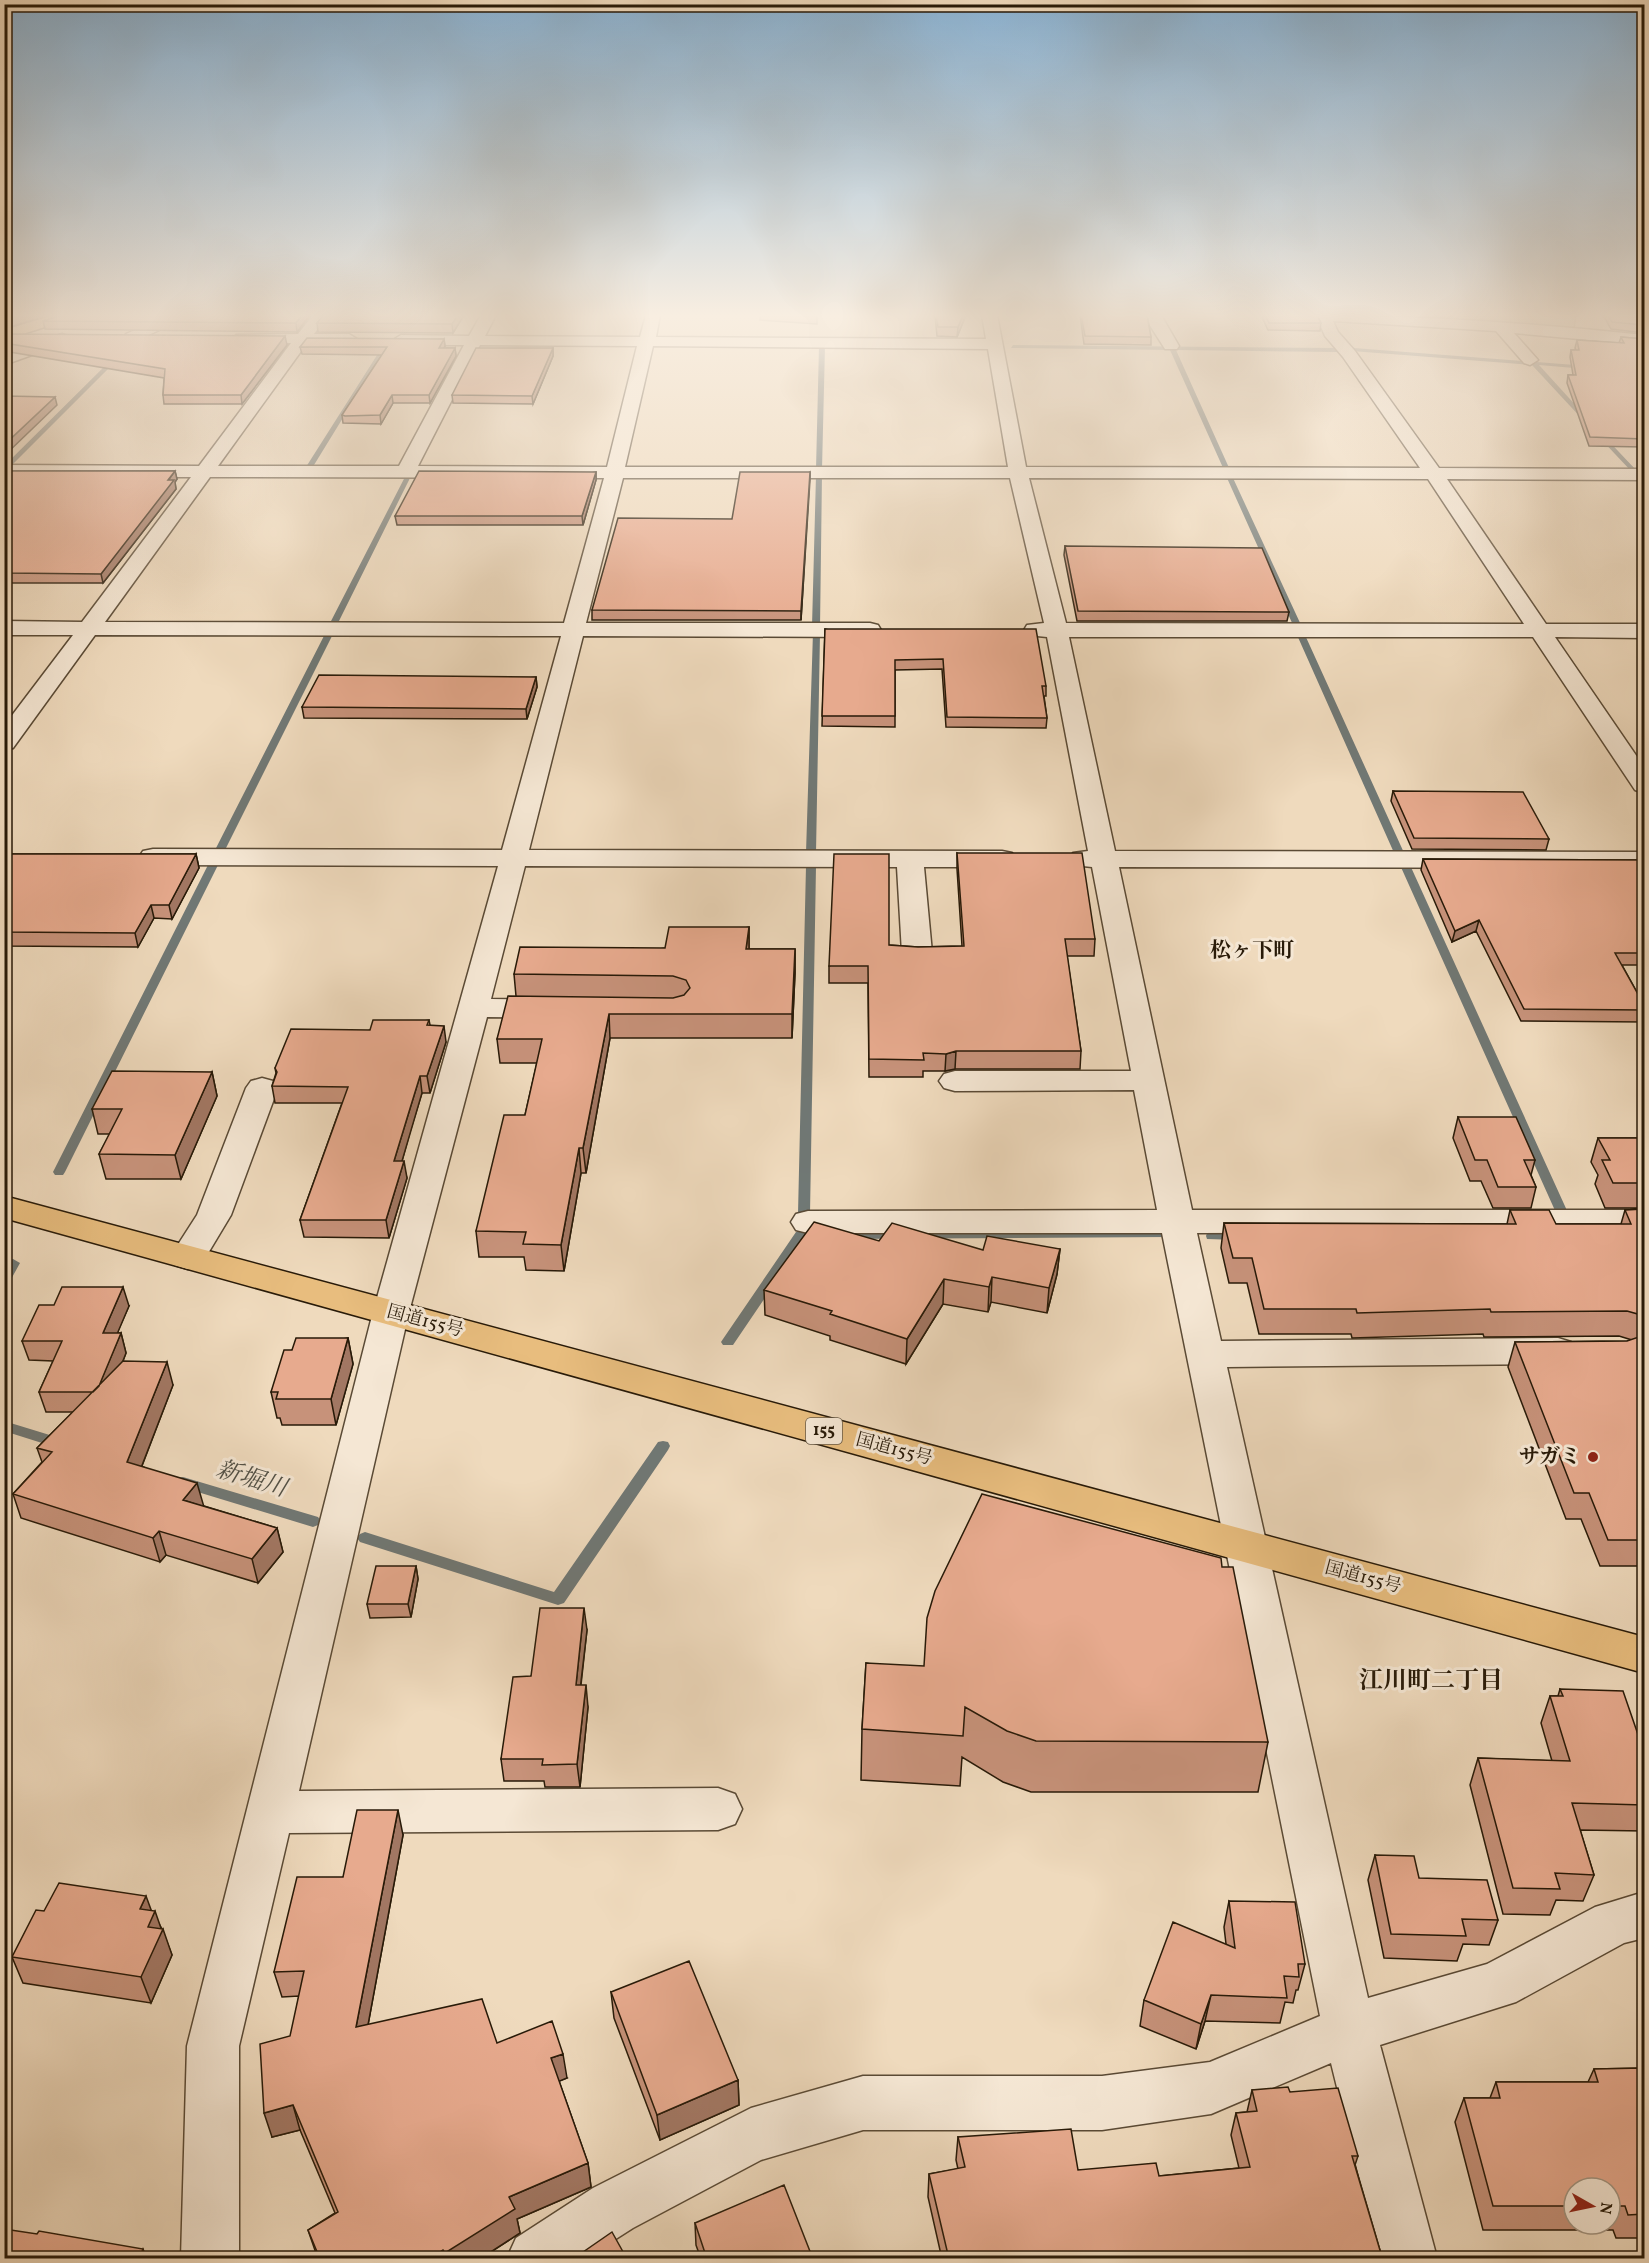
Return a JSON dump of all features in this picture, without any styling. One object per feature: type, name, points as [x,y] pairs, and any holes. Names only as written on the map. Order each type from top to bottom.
[{"type":"main road","name":"国道155号","points":[[4,1206],[1644,1654]]},
{"type":"street","points":[[4,744],[243,421]]},
{"type":"street","points":[[406,471],[432,421]]},
{"type":"street","points":[[210,2259],[213,2046],[391,1312],[474,1008],[628,421]]},
{"type":"street","points":[[1009,421],[1018,472],[1057,630],[1177,1221],[1349,2029],[1408,2259]]},
{"type":"street","points":[[1396,421],[1644,785]]},
{"type":"street","points":[[4,471],[1636,474],[1644,492]]},
{"type":"street","points":[[4,628],[892,630]]},
{"type":"street","points":[[1010,630],[1644,631]]},
{"type":"street","points":[[123,857],[1024,859]]},
{"type":"street","points":[[910,858],[917,953]]},
{"type":"street","points":[[1059,859],[1644,860]]},
{"type":"street","points":[[474,1008],[580,1010]]},
{"type":"street","points":[[955,1081],[1149,1080]]},
{"type":"street","points":[[188,1257],[214,1215],[262,1088]]},
{"type":"street","points":[[808,1222],[1644,1221]]},
{"type":"street","points":[[1206,1354],[1596,1351]]},
{"type":"street","points":[[269,1812],[718,1809]]},
{"type":"street","points":[[536,2259],[614,2208],[751,2135],[863,2103],[1102,2103],[1211,2088],[1349,2029],[1498,1985],[1613,1923],[1644,1915]]},
{"type":"building","points":[[4,421],[30,421],[4,445]]},
{"type":"building","points":[[1584,421],[1644,421],[1644,439],[1590,437]]},
{"type":"building","points":[[4,471],[175,471],[168,480],[174,480],[101,574],[4,573]]},
{"type":"building","points":[[419,471],[596,472],[582,516],[395,516]]},
{"type":"building","points":[[740,472],[810,472],[801,611],[592,610],[618,518],[732,519]]},
{"type":"building","points":[[1065,546],[1262,548],[1289,612],[1078,611]]},
{"type":"building","points":[[825,629],[1036,629],[1046,686],[1042,686],[1047,718],[947,717],[943,659],[895,660],[895,716],[822,716]]},
{"type":"building","points":[[319,675],[536,677],[526,709],[302,707]]},
{"type":"building","points":[[1393,791],[1523,792],[1549,839],[1414,838]]},
{"type":"building","points":[[957,853],[1082,853],[1095,939],[1065,939],[1081,1051],[956,1051],[946,1054],[923,1053],[924,1060],[869,1059],[868,966],[829,966],[834,854],[889,854],[889,945],[918,947],[964,946]]},
{"type":"building","points":[[4,854],[196,854],[169,905],[151,905],[135,933],[4,932]]},
{"type":"building","points":[[1423,859],[1644,860],[1644,953],[1615,953],[1644,1005],[1644,1010],[1524,1009],[1479,920],[1455,931]]},
{"type":"building","points":[[669,927],[749,927],[746,949],[795,949],[792,1014],[609,1014],[583,1148],[579,1148],[561,1245],[523,1244],[526,1232],[476,1231],[504,1115],[525,1115],[542,1039],[497,1039],[508,996],[673,998],[684,995],[690,988],[686,980],[673,976],[514,974],[520,947],[665,948]]},
{"type":"building","points":[[373,1020],[429,1020],[427,1025],[444,1026],[427,1076],[420,1076],[394,1161],[404,1161],[386,1220],[300,1220],[348,1087],[272,1086],[277,1072],[275,1068],[291,1029],[370,1030]]},
{"type":"building","points":[[112,1071],[212,1072],[175,1155],[99,1154],[122,1109],[92,1109]]},
{"type":"building","points":[[1458,1117],[1516,1117],[1535,1160],[1524,1160],[1536,1187],[1498,1187],[1487,1160],[1475,1160]]},
{"type":"building","points":[[1598,1138],[1644,1138],[1644,1183],[1613,1183],[1602,1160],[1610,1160]]},
{"type":"building","points":[[1644,1209],[1644,1320],[1641,1315],[1627,1311],[1491,1312],[1490,1309],[1357,1313],[1356,1309],[1264,1309],[1252,1258],[1233,1258],[1224,1223],[1516,1224],[1510,1210],[1549,1210],[1556,1224],[1631,1224],[1625,1210]]},
{"type":"building","points":[[814,1222],[879,1241],[892,1223],[983,1250],[987,1236],[1060,1249],[1049,1288],[992,1277],[989,1287],[944,1279],[907,1339],[830,1314],[832,1311],[764,1290]]},
{"type":"building","points":[[62,1287],[123,1287],[103,1333],[121,1333],[99,1386],[93,1392],[39,1392],[62,1341],[22,1341],[39,1305],[54,1305]]},
{"type":"building","points":[[1644,1332],[1644,1540],[1608,1540],[1589,1493],[1574,1493],[1515,1342],[1627,1341],[1642,1336]]},
{"type":"building","points":[[296,1338],[348,1338],[331,1399],[276,1399],[278,1392],[271,1392],[284,1350],[292,1350]]},
{"type":"building","points":[[123,1361],[167,1362],[127,1462],[197,1483],[183,1500],[277,1528],[252,1559],[159,1531],[153,1538],[13,1494],[52,1452],[37,1448]]},
{"type":"building","points":[[982,1494],[1221,1558],[1222,1567],[1233,1567],[1268,1742],[1036,1741],[1007,1731],[965,1707],[963,1736],[862,1729],[866,1663],[924,1666],[927,1618],[935,1591]]},
{"type":"building","points":[[376,1566],[416,1566],[408,1604],[367,1604]]},
{"type":"building","points":[[540,1608],[584,1608],[576,1685],[586,1685],[577,1764],[542,1765],[543,1759],[501,1759],[513,1677],[531,1676]]},
{"type":"building","points":[[1560,1689],[1623,1691],[1644,1752],[1644,1805],[1572,1803],[1594,1875],[1555,1873],[1560,1889],[1513,1888],[1478,1758],[1570,1761],[1550,1696],[1563,1696]]},
{"type":"building","points":[[357,1810],[398,1810],[356,2027],[482,1999],[497,2043],[552,2021],[563,2054],[551,2058],[588,2163],[509,2197],[515,2209],[445,2253],[443,2250],[429,2259],[320,2259],[308,2230],[338,2212],[293,2105],[264,2113],[260,2044],[290,2036],[304,1971],[274,1972],[297,1877],[343,1877]]},
{"type":"building","points":[[1375,1855],[1414,1856],[1419,1878],[1487,1880],[1498,1920],[1462,1919],[1466,1936],[1391,1934]]},
{"type":"building","points":[[59,1883],[146,1896],[140,1909],[155,1911],[148,1927],[163,1929],[141,1977],[12,1957],[36,1910],[44,1911]]},
{"type":"building","points":[[1229,1901],[1295,1902],[1305,1964],[1298,1964],[1299,1977],[1284,1976],[1287,1998],[1211,1995],[1201,2024],[1144,2000],[1173,1922],[1235,1948]]},
{"type":"building","points":[[689,1961],[738,2080],[657,2115],[611,1992]]},
{"type":"building","points":[[1644,2068],[1644,2214],[1628,2215],[1625,2206],[1622,2206],[1622,2176],[1562,2176],[1562,2206],[1493,2206],[1464,2098],[1500,2098],[1496,2082],[1598,2082],[1594,2069]]},
{"type":"building","points":[[1288,2087],[1290,2092],[1338,2088],[1358,2156],[1352,2156],[1382,2257],[1373,2259],[949,2259],[929,2174],[965,2167],[958,2137],[1071,2129],[1078,2170],[1156,2163],[1159,2176],[1250,2167],[1236,2113],[1257,2111],[1252,2090]]},
{"type":"building","points":[[784,2185],[813,2259],[707,2259],[695,2223]]},
{"type":"building","points":[[4,2229],[37,2234],[39,2231],[143,2249],[139,2259],[4,2259]]},
{"type":"building","points":[[612,2232],[627,2259],[573,2259]]},
{"type":"waterway","points":[[6,468],[53,421]]},
{"type":"waterway","points":[[324,467],[309,467],[338,421]]},
{"type":"waterway","points":[[819,469],[820,421]]},
{"type":"waterway","points":[[1205,421],[1227,470]]},
{"type":"waterway","points":[[1600,435],[1634,471]]},
{"type":"waterway","points":[[333,625],[409,474]]},
{"type":"waterway","points":[[816,627],[819,475]]},
{"type":"waterway","points":[[1230,478],[1297,625]]},
{"type":"waterway","points":[[219,852],[330,632]]},
{"type":"waterway","points":[[811,853],[816,634]]},
{"type":"waterway","points":[[1301,635],[1400,855]]},
{"type":"waterway","points":[[59,1172],[214,863]]},
{"type":"waterway","points":[[1405,865],[1563,1215]]},
{"type":"waterway","points":[[804,1214],[811,866]]},
{"type":"waterway","points":[[841,1235],[1164,1234]]},
{"type":"waterway","points":[[728,1342],[801,1235],[821,1235]]},
{"type":"waterway","points":[[1212,1236],[1238,1236]]},
{"type":"waterway","points":[[4,1280],[13,1263]]},
{"type":"waterway","name":"新堀川","points":[[4,1426],[61,1444]]},
{"type":"waterway","points":[[365,1538],[558,1599],[663,1446]]},
{"type":"waterway","name":"新堀川","points":[[183,1482],[313,1521]]},
{"type":"place","name":"サガミ","points":[[1593,1457]]},
{"type":"district","name":"松ヶ下町","points":[[1252,951]]},
{"type":"district","name":"江川町二丁目","points":[[1431,1682]]}]
